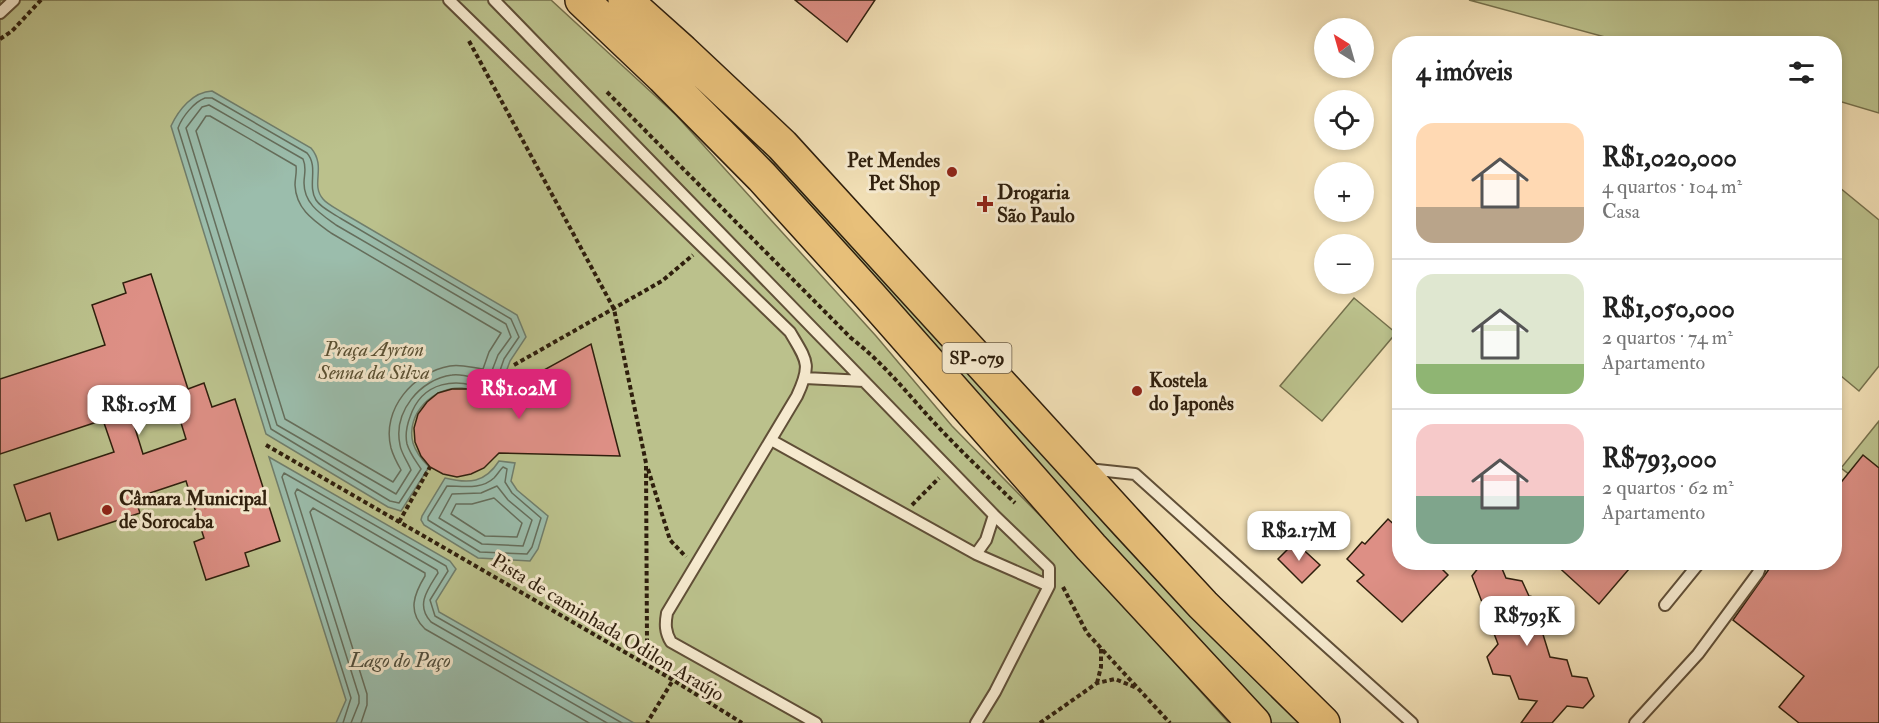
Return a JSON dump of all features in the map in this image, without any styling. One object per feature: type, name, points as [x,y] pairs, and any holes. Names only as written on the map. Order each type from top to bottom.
[{"type":"main road","name":"SP-079","points":[[582,0],[663,76],[762,177],[1091,547],[1254,723]]},
{"type":"main road","name":"SP-079","points":[[626,0],[782,145],[1203,605],[1323,723]]},
{"type":"lane","points":[[449,0],[790,332],[806,360],[805,378],[798,396],[668,612],[666,633],[671,642],[816,723]]},
{"type":"lane","points":[[494,0],[994,515],[1049,568],[1049,586],[995,692],[976,723]]},
{"type":"lane","points":[[0,13],[9,2]]},
{"type":"lane","points":[[805,378],[864,381]]},
{"type":"lane","points":[[771,440],[976,554],[1049,586]]},
{"type":"lane","points":[[1076,468],[1135,474],[1412,723]]},
{"type":"lane","points":[[976,554],[986,540],[994,515]]},
{"type":"lane","points":[[1665,606],[1694,570]]},
{"type":"lane","points":[[1635,723],[1698,654],[1759,570]]},
{"type":"path","points":[[0,39],[12,31],[41,0]]},
{"type":"path","points":[[463,31],[614,309],[646,463],[670,540],[695,567]]},
{"type":"path","points":[[514,365],[662,281],[702,246]]},
{"type":"path","points":[[918,436],[960,399]]},
{"type":"path","name":"Pista de caminhada Odilon Araújo","points":[[266,445],[673,680],[732,721],[742,723]]},
{"type":"path","points":[[646,463],[647,642],[657,662],[673,680],[647,723]]},
{"type":"path","points":[[399,522],[430,467]]},
{"type":"path","points":[[903,513],[949,468]]},
{"type":"path","points":[[1096,683],[1101,667],[1101,648]]},
{"type":"path","points":[[1040,723],[1096,683],[1115,679],[1138,688]]},
{"type":"green space","name":"Praça Ayrton Senna da Silva","points":[[0,0],[551,0],[676,115],[876,336],[952,426],[1064,540],[1229,723],[0,723]]},
{"type":"green space","points":[[596,0],[613,0],[717,95],[1305,723],[1271,723]]},
{"type":"green space","points":[[1469,0],[1879,0],[1879,113],[1842,102],[1842,36],[1601,36]]},
{"type":"green space","points":[[1842,190],[1879,220],[1879,366],[1859,391],[1842,377]]},
{"type":"green space","points":[[1354,298],[1392,330],[1392,338],[1322,421],[1280,386]]},
{"type":"green space","points":[[1879,421],[1879,497],[1842,467]]},
{"type":"water","points":[[212,91],[311,148],[318,162],[319,193],[327,203],[517,315],[526,337],[510,361],[499,391],[489,398],[469,389],[452,389],[432,397],[418,412],[413,422],[413,443],[419,456],[429,467],[401,511],[388,507],[266,434],[171,126],[187,102],[199,94]]},
{"type":"water","name":"Lago do Paço","points":[[269,457],[450,561],[456,569],[436,601],[439,612],[634,723],[336,723],[346,700]]},
{"type":"water","points":[[499,461],[515,463],[511,481],[517,490],[548,516],[538,549],[530,561],[478,558],[424,525],[421,520],[445,478],[462,481],[476,480],[488,474]]},
{"type":"building","points":[[795,0],[875,0],[847,42]]},
{"type":"building","points":[[151,274],[188,389],[204,383],[212,407],[235,399],[280,541],[245,553],[249,566],[206,580],[194,542],[204,538],[186,481],[135,498],[140,513],[58,540],[50,513],[26,521],[14,485],[114,452],[103,420],[0,454],[0,379],[105,345],[92,305],[126,293],[123,283]],"holes":[[[173,397],[186,439],[143,454],[130,412]]]},
{"type":"building","points":[[591,344],[620,456],[499,453],[484,468],[457,477],[443,474],[430,467],[421,456],[415,442],[414,428],[418,414],[438,393],[452,389],[467,389],[488,401]]},
{"type":"building","points":[[1863,455],[1879,468],[1879,723],[1799,723],[1779,707],[1804,676],[1733,620],[1768,570],[1842,570],[1842,481]]},
{"type":"building","points":[[1388,519],[1392,523],[1392,570],[1443,570],[1448,575],[1402,622],[1357,581],[1364,575],[1347,559],[1362,542],[1365,544]]},
{"type":"building","points":[[1295,542],[1320,565],[1302,583],[1278,559]]},
{"type":"building","points":[[1477,570],[1503,570],[1506,578],[1522,581],[1529,596],[1546,600],[1551,617],[1541,628],[1550,657],[1567,660],[1572,676],[1587,678],[1594,696],[1583,708],[1567,706],[1552,723],[1521,723],[1537,701],[1519,699],[1510,676],[1493,674],[1487,657],[1498,644],[1472,576]]},
{"type":"building","points":[[1562,570],[1628,570],[1599,604]]},
{"type":"place","name":"Pet Mendes Pet Shop","points":[[952,172]]},
{"type":"place","name":"Drogaria São Paulo","points":[[985,204]]},
{"type":"place","name":"Kostela do Japonês","points":[[1137,391]]},
{"type":"place","name":"Câmara Municipal de Sorocaba","points":[[107,510]]}]
